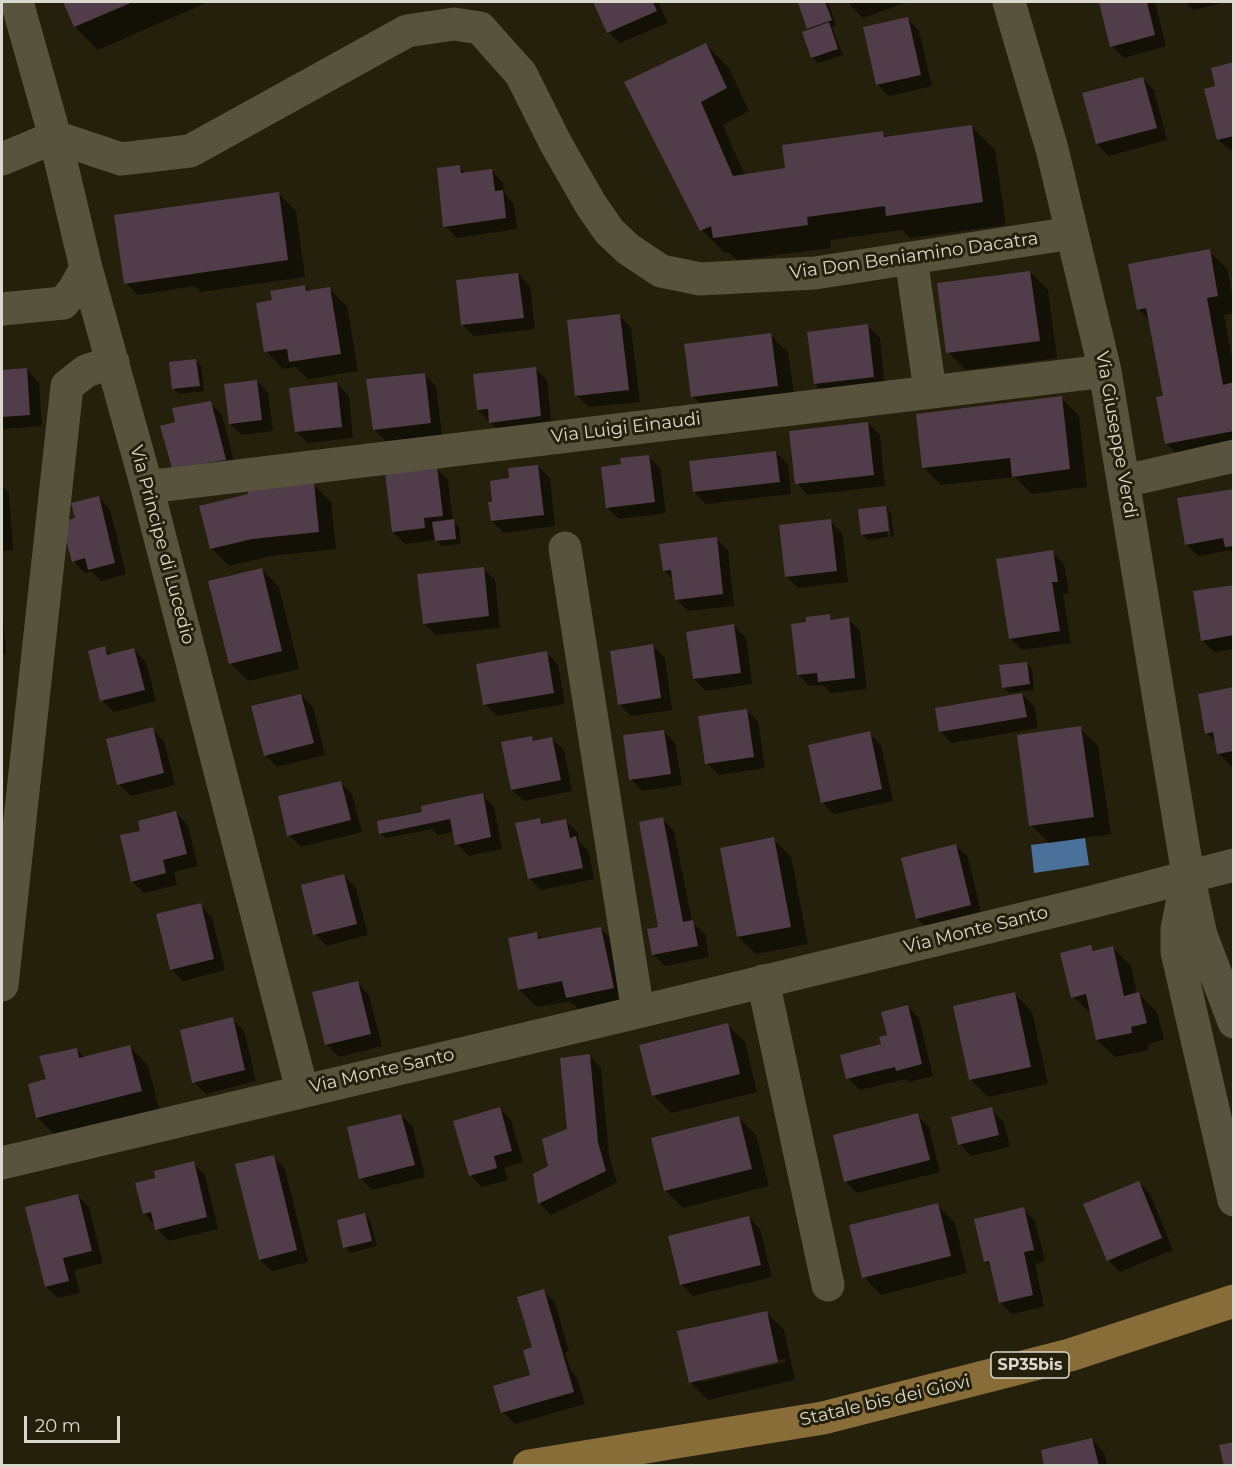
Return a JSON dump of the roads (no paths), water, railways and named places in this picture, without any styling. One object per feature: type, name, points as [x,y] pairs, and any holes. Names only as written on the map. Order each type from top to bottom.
[{"type":"main road","name":"Statale bis dei Giovi","points":[[529,1466],[823,1418],[1070,1355],[1233,1301]]},
{"type":"street","name":"Via Principe di Lucedio","points":[[17,2],[55,137],[86,268],[147,487],[302,1090]]},
{"type":"street","name":"Via Giuseppe Verdi","points":[[1009,2],[1052,149],[1106,370],[1188,875],[1201,935],[1230,999]]},
{"type":"street","name":"Via Don Beniamino Dacatra","points":[[55,137],[121,159],[190,151],[407,31],[454,24],[480,28],[521,74],[556,144],[591,206],[609,231],[628,249],[661,271],[700,279],[815,273],[1072,233]]},
{"type":"street","points":[[2,159],[55,137]]},
{"type":"street","points":[[911,258],[930,391]]},
{"type":"street","points":[[2,309],[63,303],[74,290],[86,268]]},
{"type":"street","points":[[2,985],[67,386],[86,371],[113,362]]},
{"type":"street","name":"Via Luigi Einaudi","points":[[147,487],[1106,370]]},
{"type":"street","points":[[1125,481],[1233,456]]},
{"type":"street","points":[[565,548],[638,1011]]},
{"type":"street","name":"Via Monte Santo","points":[[2,1163],[1092,902],[1233,865]]},
{"type":"street","points":[[1188,875],[1177,929],[1178,952],[1233,1200]]},
{"type":"street","points":[[764,981],[828,1285]]},
{"type":"water","points":[[1085,838],[1089,865],[1034,873],[1031,845]]}]
